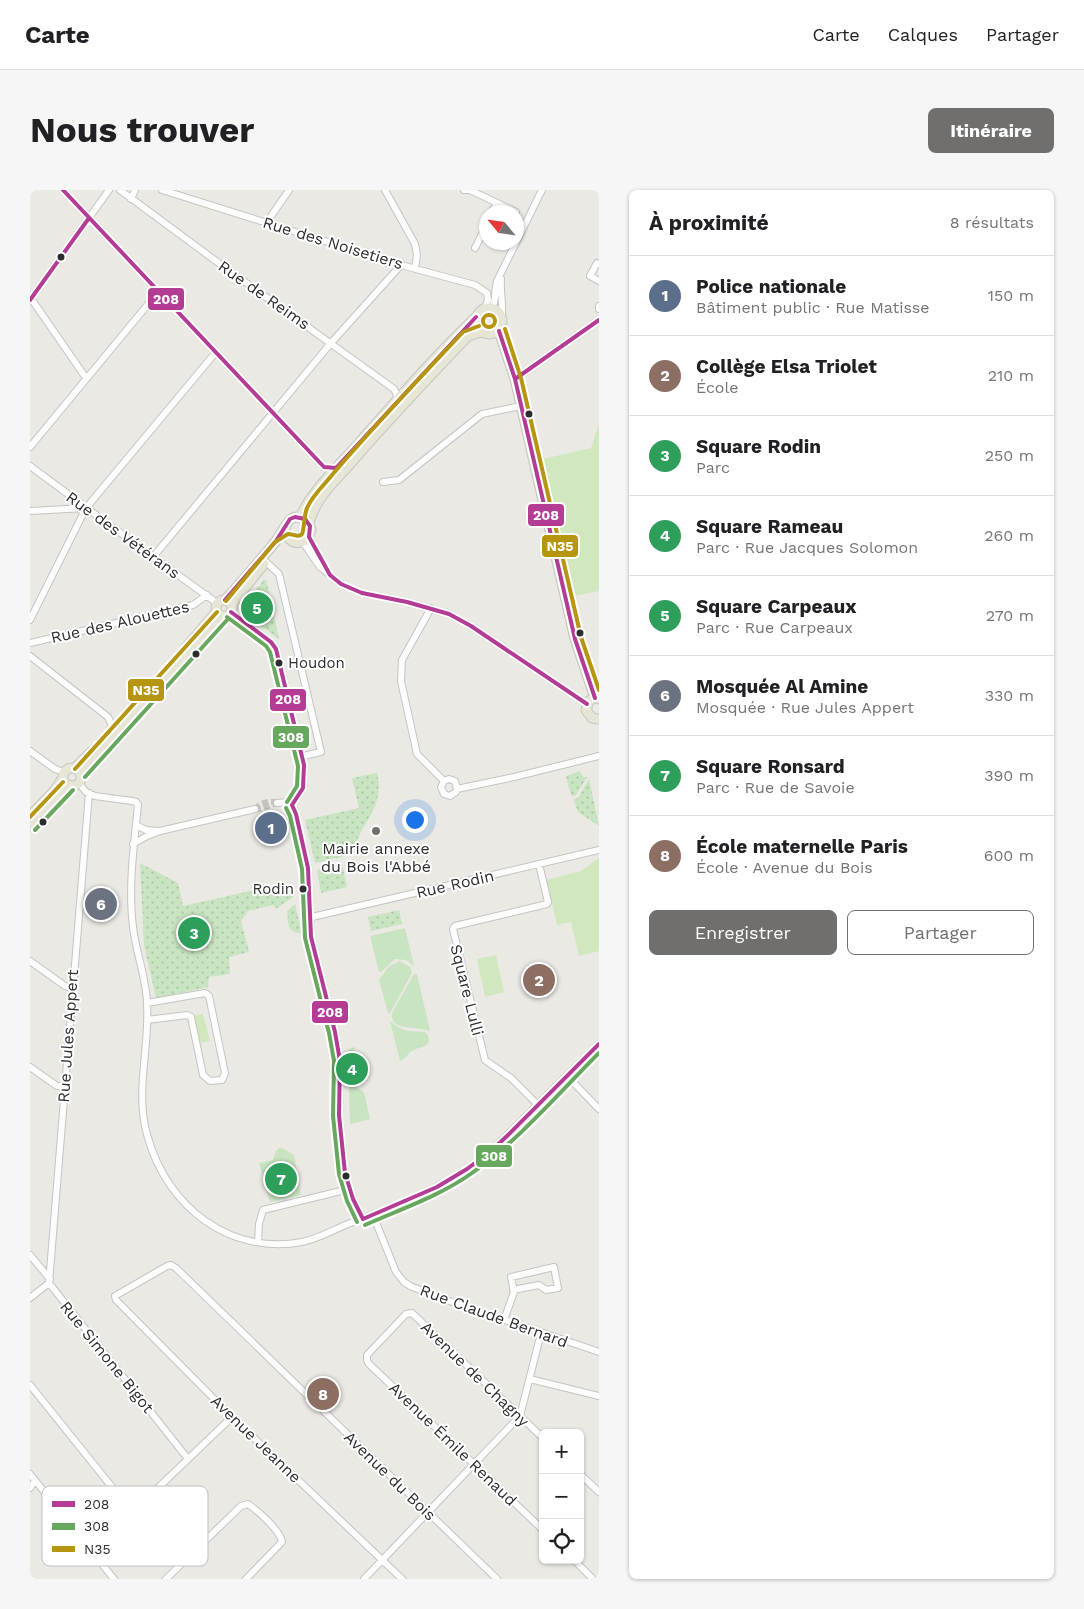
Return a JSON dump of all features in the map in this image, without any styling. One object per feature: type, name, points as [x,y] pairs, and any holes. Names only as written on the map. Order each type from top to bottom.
[{"type":"main road","points":[[300,517],[305,507],[336,468],[478,313],[488,308],[496,309],[502,316],[503,324],[499,330],[488,335],[481,332],[476,325],[476,317]]},
{"type":"main road","points":[[499,330],[521,406],[575,639],[597,698],[587,704],[586,710],[589,716],[599,719]]},
{"type":"main road","points":[[285,528],[287,537],[290,540],[299,543],[306,539],[311,530],[309,523],[312,511],[320,499],[367,444],[468,336],[481,332]]},
{"type":"main road","points":[[78,770],[224,608],[290,519],[300,517],[309,523]]},
{"type":"main road","points":[[78,770],[280,546],[290,540]]},
{"type":"main road","points":[[30,826],[65,779],[67,769],[78,770]]},
{"type":"main road","points":[[65,779],[74,786],[79,783],[81,778],[78,770]]},
{"type":"main road","points":[[30,816],[65,779]]},
{"type":"street","points":[[63,190],[324,467],[336,468]]},
{"type":"street","points":[[86,378],[30,298],[109,190]]},
{"type":"street","name":"Rue de Reims","points":[[120,190],[394,389],[396,395],[393,405]]},
{"type":"street","points":[[131,199],[135,190]]},
{"type":"street","name":"Rue des Noisetiers","points":[[162,190],[401,265],[475,285],[487,293],[488,308]]},
{"type":"street","points":[[267,222],[289,190]]},
{"type":"street","points":[[384,190],[415,244],[417,255],[415,268]]},
{"type":"street","points":[[464,190],[470,190],[501,205]]},
{"type":"street","points":[[488,308],[496,299],[495,286],[542,190]]},
{"type":"street","points":[[524,217],[528,219]]},
{"type":"street","points":[[475,248],[479,239]]},
{"type":"street","points":[[599,264],[597,263],[590,276],[599,281]]},
{"type":"street","points":[[153,558],[331,343],[401,265]]},
{"type":"street","points":[[501,275],[502,316]]},
{"type":"street","points":[[30,447],[159,291]]},
{"type":"street","points":[[514,379],[599,320]]},
{"type":"street","points":[[30,620],[86,508],[216,352]]},
{"type":"street","points":[[383,482],[399,480],[482,414],[521,406]]},
{"type":"street","name":"Rue des Vétérans","points":[[30,466],[276,647],[304,765],[303,788],[292,805]]},
{"type":"street","points":[[30,511],[86,508]]},
{"type":"street","points":[[306,539],[320,567],[352,590],[431,608],[449,614],[471,626],[587,704]]},
{"type":"street","points":[[266,562],[279,574],[321,752],[302,756]]},
{"type":"street","name":"Rue des Alouettes","points":[[30,643],[193,605],[207,595]]},
{"type":"street","points":[[431,608],[402,660],[401,681],[417,754],[444,781]]},
{"type":"street","points":[[30,657],[108,717],[114,728]]},
{"type":"street","points":[[30,751],[56,769],[65,779]]},
{"type":"street","points":[[444,781],[441,788],[444,794],[450,796],[458,789],[599,756]]},
{"type":"street","points":[[444,781],[452,780],[456,783],[458,789]]},
{"type":"street","points":[[79,783],[89,793],[136,802],[138,805],[133,844],[132,925],[147,1003],[141,1086],[146,1130],[154,1156],[178,1197],[195,1214],[230,1235],[258,1242],[285,1244],[307,1240],[373,1215],[440,1185],[467,1169],[490,1151],[599,1044]]},
{"type":"street","name":"Rue Jules Appert","points":[[49,1281],[89,793]]},
{"type":"street","points":[[277,803],[286,802],[292,805],[296,814],[308,868],[312,917],[311,937],[335,1032],[340,1061],[339,1115],[341,1142],[349,1189],[363,1219]]},
{"type":"street","points":[[133,844],[160,831],[255,809]]},
{"type":"street","points":[[136,825],[146,830],[160,831]]},
{"type":"street","name":"Rue Rodin","points":[[312,917],[599,850]]},
{"type":"street","name":"Square Lulli","points":[[538,1104],[511,1078],[484,1060],[452,929],[455,926],[547,904],[539,864]]},
{"type":"street","points":[[30,961],[72,988]]},
{"type":"street","points":[[147,1003],[205,993],[209,996],[226,1073],[222,1080],[210,1081],[203,1075],[191,1017],[187,1015],[147,1020]]},
{"type":"street","points":[[30,1067],[57,1086],[64,1086]]},
{"type":"street","points":[[566,1076],[599,1109]]},
{"type":"street","points":[[258,1242],[260,1218],[263,1210],[349,1189]]},
{"type":"street","name":"Rue Claude Bernard","points":[[373,1215],[396,1272],[404,1282],[446,1300],[599,1352]]},
{"type":"street","name":"Rue Simone Bigot","points":[[30,1254],[188,1459]]},
{"type":"street","name":"Avenue Jeanne","points":[[176,1268],[171,1265],[167,1266],[115,1296],[116,1300],[232,1417],[402,1579]]},
{"type":"street","points":[[504,1320],[513,1290],[511,1277],[554,1267],[558,1288],[546,1290],[539,1285],[513,1290]]},
{"type":"street","name":"Avenue du Bois","points":[[176,1268],[497,1579]]},
{"type":"street","points":[[30,1298],[49,1281]]},
{"type":"street","name":"Avenue de Chagny","points":[[366,1357],[406,1314],[412,1313],[539,1434]]},
{"type":"street","points":[[364,1579],[520,1416],[539,1341]]},
{"type":"street","name":"Avenue Émile Renaud","points":[[366,1357],[369,1364],[539,1526]]},
{"type":"street","points":[[530,1379],[599,1396]]},
{"type":"street","points":[[30,1385],[111,1486]]},
{"type":"street","points":[[159,1486],[232,1417]]},
{"type":"street","points":[[30,1474],[42,1490]]},
{"type":"street","points":[[584,1478],[599,1492]]},
{"type":"street","points":[[30,1488],[35,1481]]},
{"type":"street","points":[[208,1539],[242,1506],[248,1504],[276,1530],[281,1536],[282,1542],[246,1579]]},
{"type":"street","points":[[578,1564],[594,1579]]},
{"type":"street","points":[[104,1566],[114,1579]]},
{"type":"street","points":[[166,1579],[180,1566]]},
{"type":"green space","points":[[599,424],[599,591],[575,596],[543,459],[591,448]]},
{"type":"green space","points":[[266,580],[279,639],[239,610]]},
{"type":"green space","points":[[580,771],[583,777],[587,777],[576,795],[571,796],[566,776]]},
{"type":"green space","points":[[377,773],[379,790],[376,804],[358,837],[353,854],[315,863],[305,820],[359,808],[352,778]]},
{"type":"green space","points":[[589,779],[599,826],[578,812],[573,799],[578,798]]},
{"type":"green space","points":[[599,858],[599,951],[579,956],[571,922],[557,925],[547,880],[581,871]]},
{"type":"green space","points":[[140,863],[178,883],[183,906],[277,885],[279,890],[291,887],[293,897],[276,909],[273,905],[248,911],[241,921],[249,952],[229,957],[230,974],[209,977],[208,987],[156,998],[144,945]]},
{"type":"green space","points":[[342,864],[347,887],[321,893],[317,870]]},
{"type":"green space","points":[[295,904],[302,934],[293,931],[288,924],[287,911]]},
{"type":"green space","points":[[399,910],[402,924],[371,931],[368,917]]},
{"type":"green space","points":[[405,928],[414,966],[406,960],[395,959],[379,972],[370,936]]},
{"type":"green space","points":[[496,955],[504,992],[485,997],[477,959]]},
{"type":"green space","points":[[400,961],[410,967],[412,973],[390,1013],[388,1013],[379,980],[389,966]]},
{"type":"green space","points":[[414,974],[417,974],[430,1031],[397,1025],[392,1017],[393,1011]]},
{"type":"green space","points":[[203,1014],[210,1041],[200,1043],[193,1016]]},
{"type":"green space","points":[[390,1021],[406,1030],[425,1032],[428,1035],[429,1042],[412,1051],[400,1061]]},
{"type":"green space","points":[[354,1047],[357,1088],[364,1092],[370,1119],[350,1124],[348,1050]]},
{"type":"green space","points":[[279,1148],[294,1155],[301,1195],[270,1202],[259,1163],[273,1160]]},
{"type":"tunnel","points":[[255,809],[265,803],[277,803]]},
{"type":"tunnel","points":[[255,809],[277,803]]},
{"type":"transit line","name":"208","points":[[63,190],[324,467],[336,468],[476,317]]},
{"type":"transit line","name":"208","points":[[30,300],[89,218]]},
{"type":"transit line","name":"N35","points":[[491,315],[494,316],[495,321],[494,326],[487,327],[484,326],[483,319],[484,316],[491,315]]},
{"type":"transit line","name":"208","points":[[515,379],[599,320]]},
{"type":"transit line","name":"N35","points":[[226,601],[275,542],[288,534],[298,536],[302,534],[307,508],[318,491],[463,332],[479,326]]},
{"type":"transit line","name":"N35","points":[[505,329],[521,378],[581,637],[599,690]]},
{"type":"transit line","name":"208","points":[[499,331],[515,379],[575,639],[595,698]]},
{"type":"transit line","name":"208","points":[[225,600],[276,541],[290,519],[295,517],[305,519],[310,526],[309,537]]},
{"type":"transit line","name":"208","points":[[309,537],[330,575],[341,584],[362,593],[407,602],[449,614],[471,626],[587,704]]},
{"type":"transit line","name":"N35","points":[[75,769],[217,612]]},
{"type":"transit line","name":"208","points":[[231,612],[271,642],[276,649],[304,765],[303,788],[292,805]]},
{"type":"transit line","name":"308","points":[[227,617],[266,646],[270,652],[298,766],[297,786],[287,802]]},
{"type":"transit line","name":"308","points":[[85,777],[227,620]]},
{"type":"transit line","name":"N35","points":[[30,817],[63,782]]},
{"type":"transit line","name":"308","points":[[35,830],[73,790]]},
{"type":"transit line","name":"208","points":[[292,805],[296,814],[308,868],[311,937],[335,1032],[340,1061],[339,1115],[345,1173],[353,1199],[363,1219]]},
{"type":"transit line","name":"308","points":[[286,808],[290,816],[302,869],[305,938],[329,1033],[334,1061],[333,1116],[339,1174],[347,1201],[357,1222]]},
{"type":"transit line","name":"208","points":[[363,1219],[437,1187],[467,1169],[507,1136],[599,1044]]},
{"type":"transit line","name":"308","points":[[365,1225],[447,1189],[472,1173],[522,1132],[599,1053]]},
{"type":"place","name":"Square Carpeaux","points":[[257,608]]},
{"type":"place","name":"Houdon","points":[[279,663]]},
{"type":"place","name":"Police nationale","points":[[271,828]]},
{"type":"place","name":"Mairie annexe du Bois l'Abbé","points":[[376,831]]},
{"type":"place","name":"Rodin","points":[[303,889]]},
{"type":"place","name":"Mosquée Al Amine","points":[[101,904]]},
{"type":"place","name":"Square Rodin","points":[[194,933]]},
{"type":"place","name":"Collège Elsa Triolet","points":[[539,980]]},
{"type":"place","name":"Square Rameau","points":[[352,1069]]},
{"type":"place","name":"Square Ronsard","points":[[281,1179]]},
{"type":"place","name":"École maternelle Paris","points":[[323,1394]]}]
